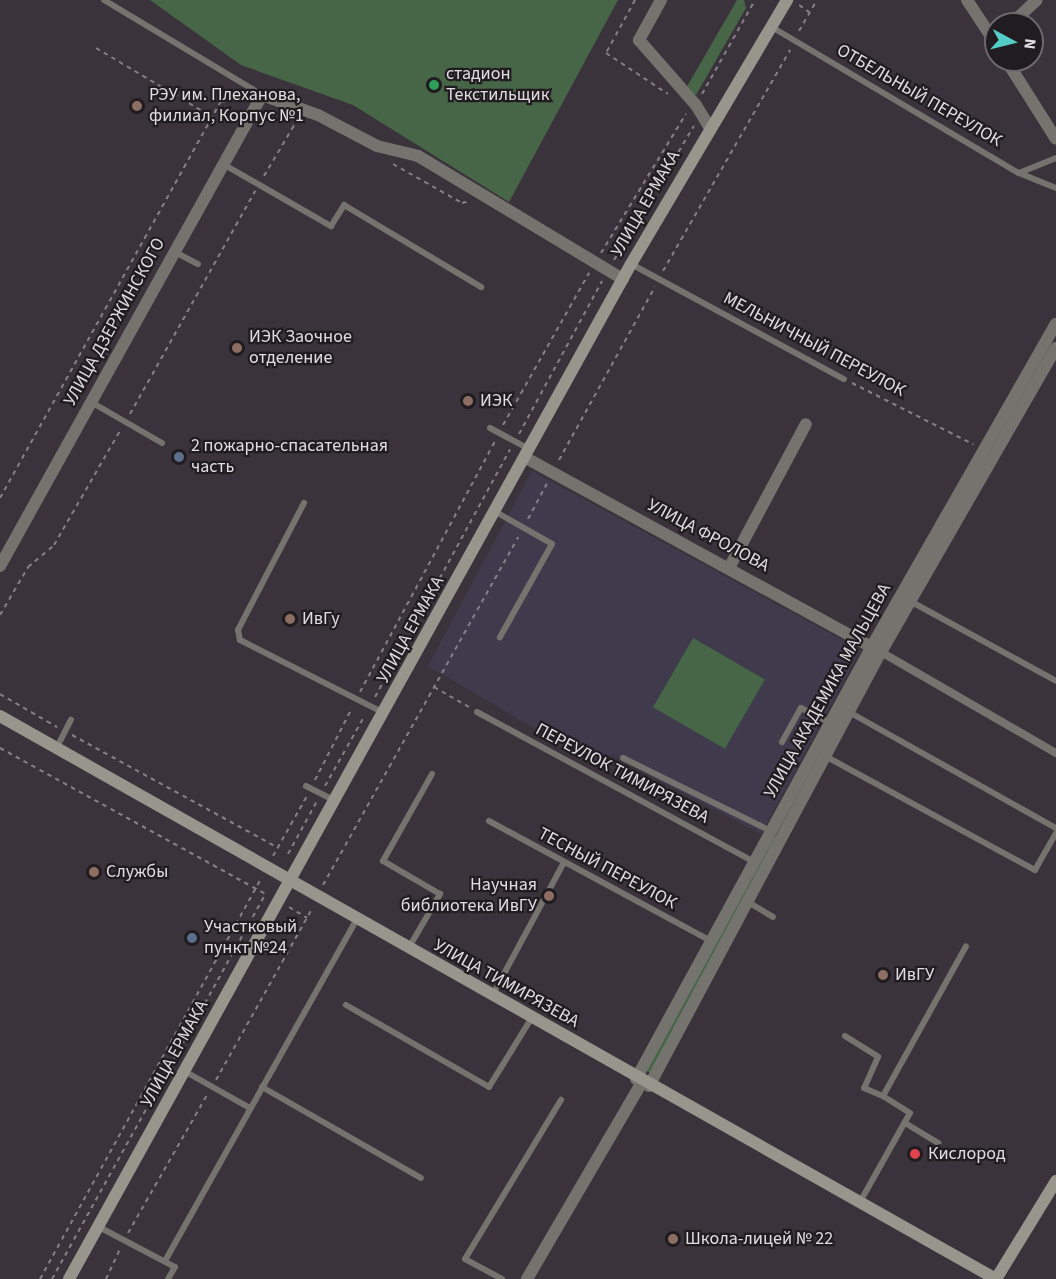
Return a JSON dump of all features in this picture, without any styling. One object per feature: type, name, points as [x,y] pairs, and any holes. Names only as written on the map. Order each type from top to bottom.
[{"type":"main road","name":"УЛИЦА ЕРМАКА","points":[[69,1279],[337,802],[631,264],[770,25],[789,0]]},
{"type":"main road","name":"УЛИЦА ТИМИРЯЗЕВА","points":[[0,716],[408,950],[996,1279]]},
{"type":"main road","points":[[996,1279],[1056,1181]]},
{"type":"street","points":[[661,0],[639,40],[699,109],[710,128]]},
{"type":"street","points":[[967,0],[984,25]]},
{"type":"street","points":[[1024,12],[1037,0]]},
{"type":"street","points":[[1014,72],[1056,139]]},
{"type":"street","name":"УЛИЦА ДЗЕРЖИНСКОГО","points":[[0,566],[262,95]]},
{"type":"street","points":[[262,95],[318,115],[377,146],[418,156],[623,279]]},
{"type":"street","name":"УЛИЦА АКАДЕМИКА МАЛЬЦЕВА","points":[[527,1279],[643,1082],[711,941],[754,862],[776,834],[830,723],[876,649],[984,450],[1056,324]]},
{"type":"street","points":[[643,1082],[748,902],[776,834],[825,756],[849,712],[876,649],[910,601],[1056,348]]},
{"type":"street","points":[[729,568],[806,424]]},
{"type":"street","name":"УЛИЦА ФРОЛОВА","points":[[528,454],[553,473],[876,649],[1056,753]]},
{"type":"lane","points":[[104,0],[262,95]]},
{"type":"lane","name":"ОТБЕЛЬНЫЙ ПЕРЕУЛОК","points":[[770,25],[1019,173],[1056,188]]},
{"type":"lane","points":[[1019,173],[1056,158]]},
{"type":"lane","points":[[223,165],[331,226],[344,204],[481,287]]},
{"type":"lane","points":[[175,252],[198,264]]},
{"type":"lane","name":"МЕЛЬНИЧНЫЙ ПЕРЕУЛОК","points":[[631,264],[844,379]]},
{"type":"lane","points":[[91,402],[162,442]]},
{"type":"lane","points":[[490,428],[515,441],[528,454]]},
{"type":"lane","points":[[304,503],[238,630],[240,640],[385,714]]},
{"type":"lane","points":[[496,512],[552,544],[500,637]]},
{"type":"lane","points":[[910,601],[1056,681]]},
{"type":"lane","points":[[782,742],[801,708],[830,723]]},
{"type":"lane","name":"ПЕРЕУЛОК ТИМИРЯЗЕВА","points":[[477,712],[754,862]]},
{"type":"lane","points":[[849,712],[1056,828]]},
{"type":"lane","points":[[56,748],[71,720]]},
{"type":"lane","points":[[825,756],[1035,870],[1056,833]]},
{"type":"lane","points":[[623,758],[776,834]]},
{"type":"lane","points":[[408,950],[440,894],[383,861],[432,774]]},
{"type":"lane","points":[[309,787],[337,802]]},
{"type":"lane","name":"ТЕСНЫЙ ПЕРЕУЛОК","points":[[489,821],[564,864],[711,941]]},
{"type":"lane","points":[[492,997],[564,864]]},
{"type":"lane","points":[[748,902],[773,917]]},
{"type":"lane","points":[[165,1262],[356,920]]},
{"type":"lane","points":[[883,1096],[966,946]]},
{"type":"lane","points":[[346,1005],[489,1087],[531,1019]]},
{"type":"lane","points":[[845,1036],[879,1057],[864,1088],[883,1096],[910,1113],[860,1203]]},
{"type":"lane","points":[[186,1072],[250,1108]]},
{"type":"lane","points":[[262,1087],[421,1178]]},
{"type":"lane","points":[[502,1279],[465,1259],[561,1100]]},
{"type":"lane","points":[[905,1123],[938,1143]]},
{"type":"lane","points":[[99,1227],[175,1267],[168,1279]]},
{"type":"path","points":[[635,0],[606,53],[670,95]]},
{"type":"path","points":[[288,854],[608,270],[699,109],[755,0]]},
{"type":"path","points":[[789,0],[809,12]]},
{"type":"path","points":[[106,1279],[124,1240],[213,1087],[659,279],[817,0]]},
{"type":"path","points":[[96,48],[212,117]]},
{"type":"path","points":[[0,498],[220,102],[262,95]]},
{"type":"path","points":[[40,1279],[278,848],[499,433],[596,262],[689,110],[699,109]]},
{"type":"path","points":[[0,615],[28,567],[54,545],[299,117]]},
{"type":"path","points":[[389,162],[462,203],[487,196]]},
{"type":"path","name":"МЕЛЬНИЧНЫЙ ПЕРЕУЛОК","points":[[844,379],[984,450]]},
{"type":"path","points":[[434,687],[477,712]]},
{"type":"path","points":[[0,694],[278,848]]},
{"type":"path","points":[[0,748],[265,894],[52,1279]]},
{"type":"path","points":[[592,776],[623,758]]},
{"type":"shaded area","points":[[532,471],[861,650],[761,834],[611,755],[595,764],[428,666]]},
{"type":"green space","name":"стадион Текстильщик","points":[[150,0],[618,0],[509,202],[353,105],[241,65]]},
{"type":"green space","points":[[737,0],[744,0],[746,8],[696,95],[685,90]]},
{"type":"green space","points":[[693,638],[765,680],[725,749],[653,707]]},
{"type":"green space","points":[[773,835],[778,838],[652,1074],[645,1070]]},
{"type":"place","name":"стадион Текстильщик","points":[[434,85]]},
{"type":"place","name":"РЭУ им. Плеханова, филиал, Корпус №1","points":[[137,106]]},
{"type":"place","name":"ИЭК Заочное отделение","points":[[237,348]]},
{"type":"place","name":"ИЭК","points":[[468,401]]},
{"type":"place","name":"2 пожарно-спасательная часть","points":[[179,457]]},
{"type":"place","name":"ИвГу","points":[[290,619]]},
{"type":"place","name":"Службы","points":[[94,872]]},
{"type":"place","name":"Научная библиотека ИвГУ","points":[[549,896]]},
{"type":"place","name":"Участковый пункт №24","points":[[192,938]]},
{"type":"place","name":"ИвГУ","points":[[883,975]]},
{"type":"place","name":"Кислород","points":[[915,1154]]},
{"type":"place","name":"Школа-лицей № 22","points":[[673,1239]]}]
